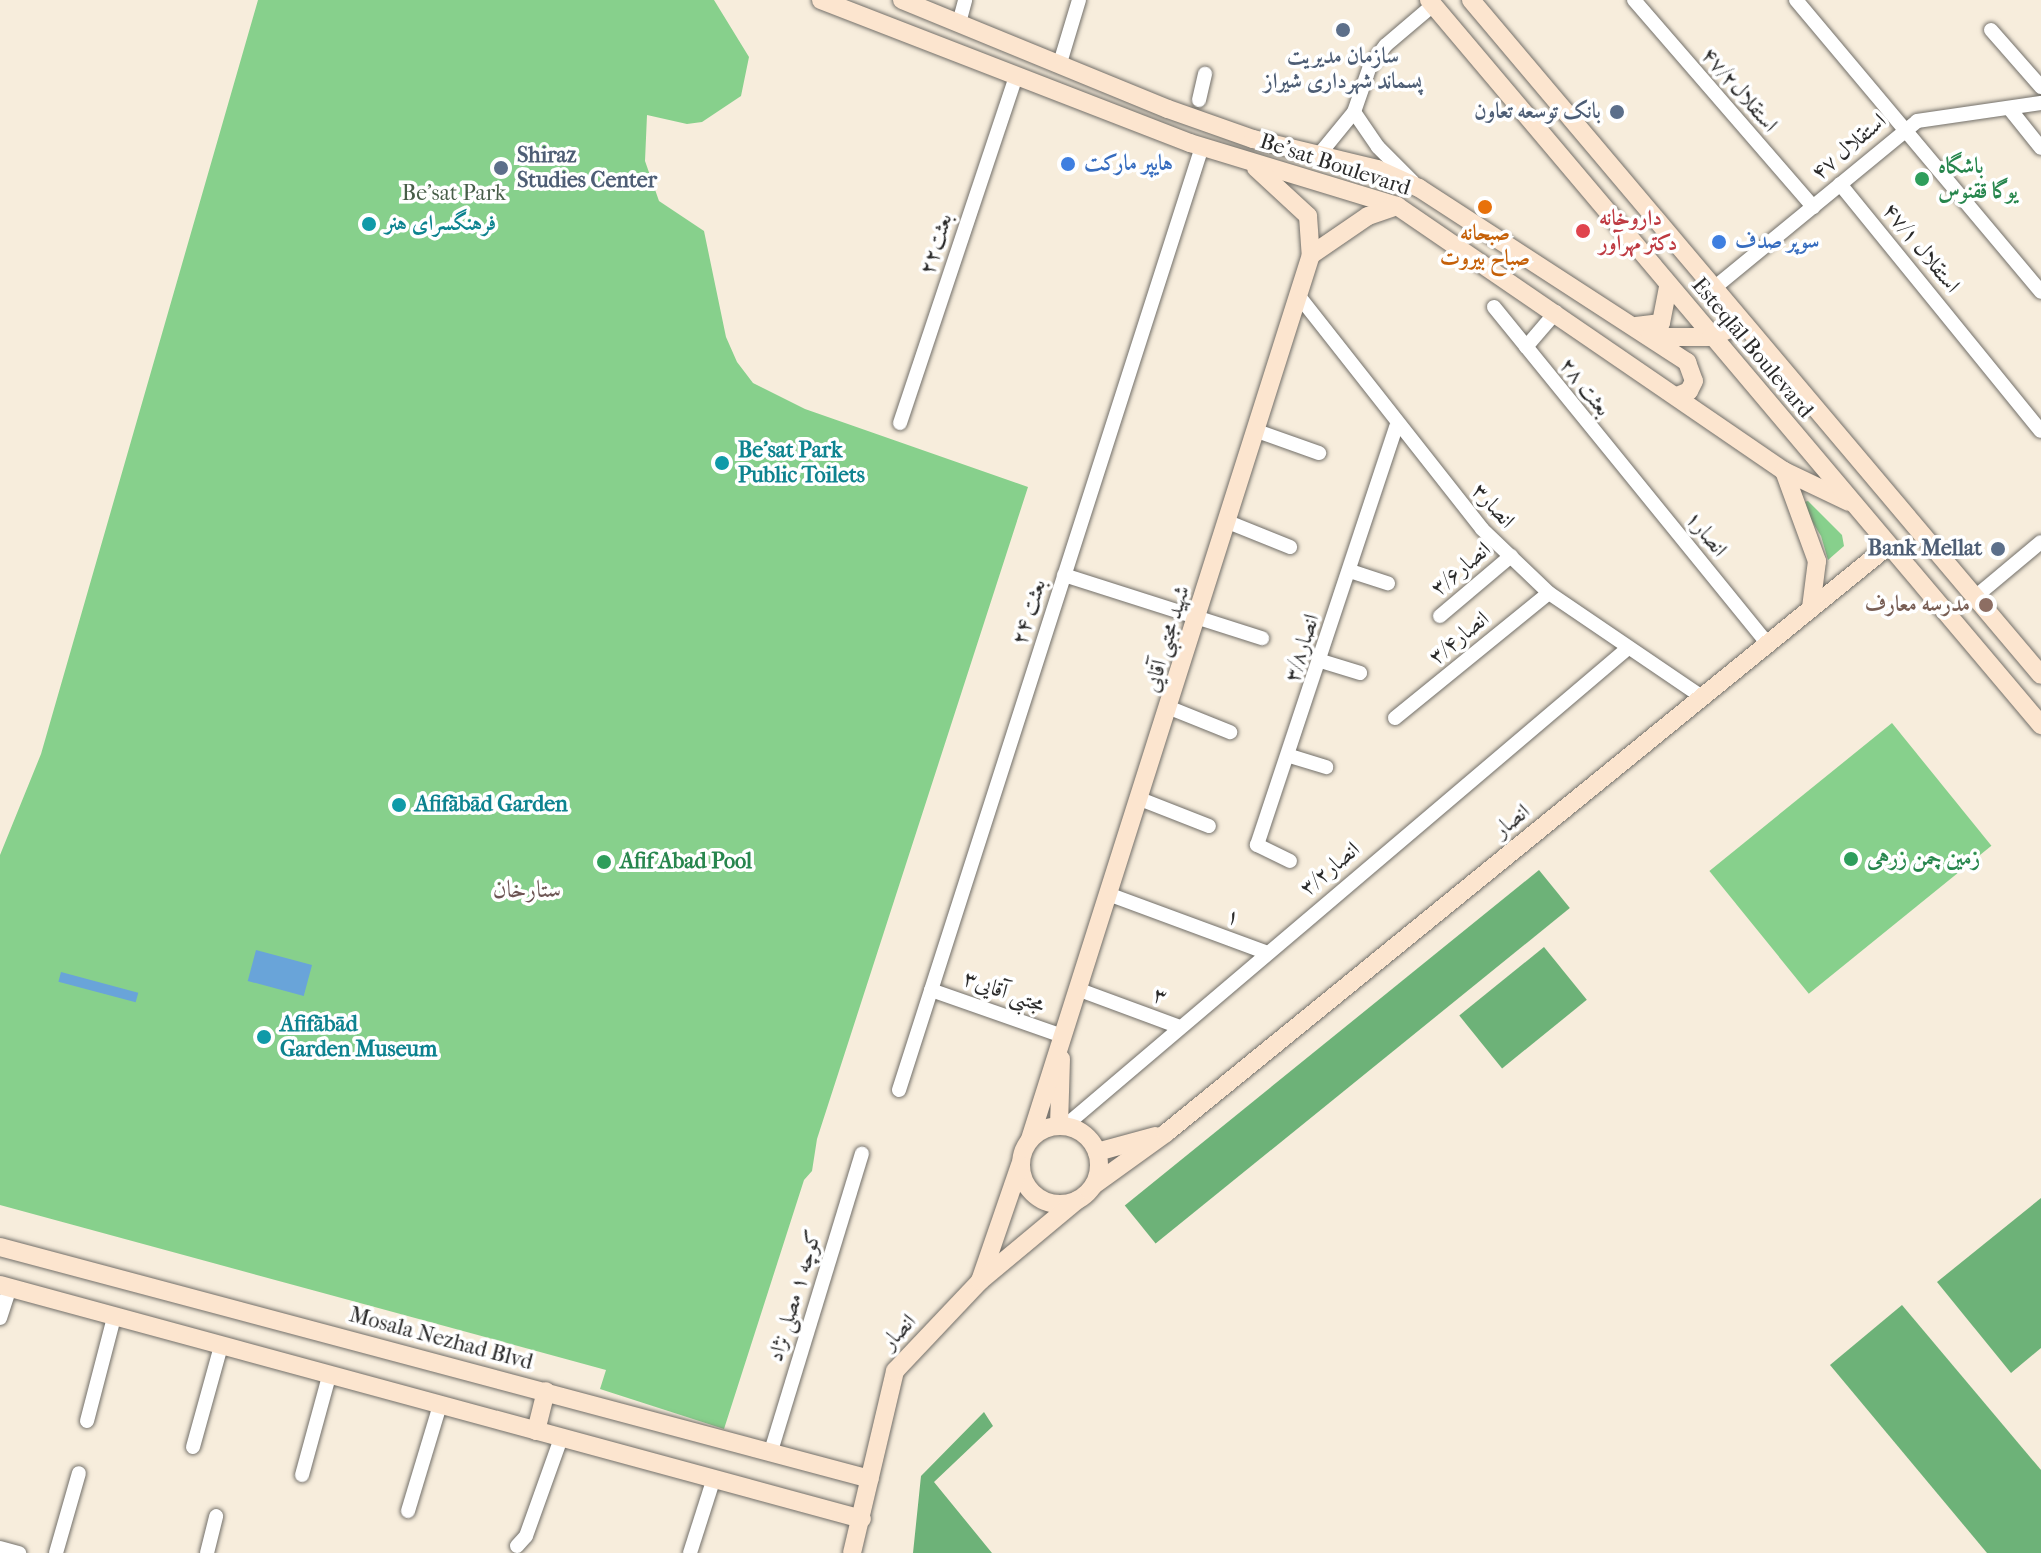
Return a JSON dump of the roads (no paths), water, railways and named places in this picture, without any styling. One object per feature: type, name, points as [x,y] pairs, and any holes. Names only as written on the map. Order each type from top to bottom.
[{"type":"main road","name":"Be'sat Boulevard","points":[[821,0],[1015,79],[1202,147],[1397,206],[1784,471],[1849,502]]},
{"type":"main road","name":"Be'sat Boulevard","points":[[902,0],[1168,109],[1318,156],[1377,169],[1419,188],[1687,362],[1694,381],[1689,391],[1677,396]]},
{"type":"main road","name":"Esteqlāl Boulevard","points":[[1471,0],[2041,675]]},
{"type":"main road","name":"Esteqlāl Boulevard","points":[[1431,2],[1849,502],[2041,725]]},
{"type":"main road","points":[[1251,164],[1308,216],[1311,255],[1368,216],[1397,206]]},
{"type":"main road","name":"شهید مجتبی آقایی","points":[[1030,1139],[1199,617],[1311,255]]},
{"type":"main road","points":[[1625,324],[1647,329],[1661,323],[1668,286]]},
{"type":"main road","points":[[1650,337],[1711,337],[1742,324]]},
{"type":"main road","points":[[1784,471],[1817,561],[1811,608]]},
{"type":"main road","name":"انصار","points":[[1094,1185],[1166,1133],[1888,546]]},
{"type":"main road","name":"شهید مجتبی آقایی","points":[[1062,1036],[1062,1126]]},
{"type":"main road","points":[[980,1281],[1021,1162],[1030,1139],[1062,1126],[1087,1137],[1097,1152],[1094,1185],[1076,1201],[1063,1204],[1038,1197],[1022,1176],[1021,1162]]},
{"type":"main road","name":"انصار","points":[[1097,1152],[1166,1133]]},
{"type":"main road","name":"انصار","points":[[852,1553],[895,1371],[980,1281],[1076,1201]]},
{"type":"main road","name":"Mosala Nezhad Blvd","points":[[0,1247],[870,1479]]},
{"type":"main road","points":[[5,1287],[862,1519]]},
{"type":"main road","points":[[536,1431],[546,1391]]},
{"type":"street","points":[[959,23],[965,0]]},
{"type":"street","points":[[1060,63],[1079,0]]},
{"type":"street","name":"استقلال۴۷/۲","points":[[1634,0],[1813,207]]},
{"type":"street","points":[[1796,0],[2041,292]]},
{"type":"street","points":[[1318,156],[1354,112],[1370,66],[1386,45],[1431,2]]},
{"type":"street","points":[[1991,30],[2041,87]]},
{"type":"street","points":[[1199,100],[1205,74]]},
{"type":"street","name":"بعثت۲۲","points":[[900,423],[1015,79]]},
{"type":"street","name":"۴۷ استقلال","points":[[1714,288],[1903,129],[1917,121],[2041,103]]},
{"type":"street","points":[[2009,108],[2041,148]]},
{"type":"street","points":[[1354,112],[1378,147],[1419,188]]},
{"type":"street","name":"بعثت ۲۴","points":[[899,1090],[1202,147]]},
{"type":"street","name":"۴۷/۱ استقلال","points":[[1840,184],[2041,431]]},
{"type":"street","name":"انصار۳","points":[[1298,295],[1396,426],[1511,556],[1549,593],[1702,697]]},
{"type":"street","name":"بعثت ۲۸","points":[[1494,307],[1610,453]]},
{"type":"street","points":[[1526,347],[1556,312]]},
{"type":"street","name":"انصار۳/۸","points":[[1290,861],[1257,845],[1290,756],[1396,426]]},
{"type":"street","points":[[1257,431],[1319,453]]},
{"type":"street","name":"انصار۱","points":[[1610,453],[1768,644]]},
{"type":"street","points":[[1228,522],[1290,547]]},
{"type":"street","points":[[1974,598],[2041,542]]},
{"type":"street","name":"انصار۳/۶","points":[[1440,616],[1511,556]]},
{"type":"street","points":[[1350,571],[1388,583]]},
{"type":"street","points":[[1064,575],[1262,638]]},
{"type":"street","name":"انصار۳/۴","points":[[1395,718],[1549,593]]},
{"type":"street","name":"انصار۳/۲","points":[[1062,1126],[1628,648]]},
{"type":"street","points":[[1321,661],[1360,673]]},
{"type":"street","points":[[1170,708],[1230,732]]},
{"type":"street","points":[[1290,756],[1326,767]]},
{"type":"street","points":[[1140,799],[1209,826]]},
{"type":"street","name":"۱","points":[[1108,894],[1265,952]]},
{"type":"street","name":"۳","points":[[1077,989],[1177,1026]]},
{"type":"street","name":"مجتبی آقایی۳","points":[[931,990],[1062,1036]]},
{"type":"street","name":"کوچه ۱ مصلی نژاد","points":[[771,1451],[862,1154]]},
{"type":"street","points":[[0,1318],[5,1287]]},
{"type":"street","points":[[87,1421],[114,1317]]},
{"type":"street","points":[[193,1447],[221,1346]]},
{"type":"street","points":[[302,1475],[329,1376]]},
{"type":"street","points":[[408,1511],[440,1405]]},
{"type":"street","points":[[517,1546],[526,1536],[561,1438]]},
{"type":"street","points":[[56,1553],[79,1473]]},
{"type":"street","points":[[690,1553],[714,1478]]},
{"type":"street","points":[[207,1553],[216,1516]]},
{"type":"street","points":[[0,1548],[19,1553]]},
{"type":"water","points":[[256,950],[312,965],[304,996],[248,981]]},
{"type":"water","points":[[61,972],[138,993],[136,1002],[58,982]]},
{"type":"place","name":"سازمان مدیریت پسماند شهرداری شیراز","points":[[1343,30]]},
{"type":"place","name":"بانک توسعه تعاون","points":[[1617,112]]},
{"type":"place","name":"هایپر مارکت","points":[[1068,164]]},
{"type":"place","name":"Shiraz Studies Center","points":[[501,168]]},
{"type":"place","name":"باشگاه یوگا ققنوس","points":[[1922,179]]},
{"type":"place","name":"صبحانه صباح بیروت","points":[[1485,207]]},
{"type":"place","name":"فرهنگسرای هنر","points":[[369,224]]},
{"type":"place","name":"داروخانه دکتر مهرآور","points":[[1583,231]]},
{"type":"place","name":"سوپر صدف","points":[[1719,242]]},
{"type":"place","name":"Be'sat Park Public Toilets","points":[[722,463]]},
{"type":"place","name":"Bank Mellat","points":[[1998,549]]},
{"type":"place","name":"مدرسه معارف","points":[[1986,605]]},
{"type":"place","name":"Afifābād Garden","points":[[399,805]]},
{"type":"place","name":"زمین چمن زرهی","points":[[1851,859]]},
{"type":"place","name":"Afif Abad Pool","points":[[604,862]]},
{"type":"place","name":"Afifābād Garden Museum","points":[[264,1037]]},
{"type":"district","name":"ستارخان","points":[[527,890]]},
{"type":"park label","name":"Be'sat Park","points":[[454,194]]}]
